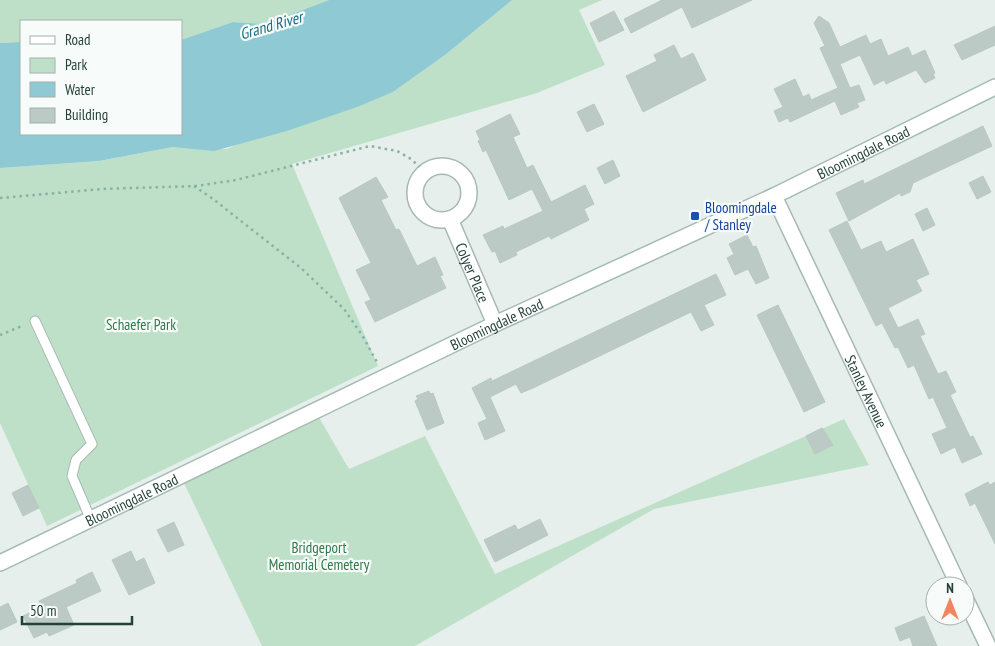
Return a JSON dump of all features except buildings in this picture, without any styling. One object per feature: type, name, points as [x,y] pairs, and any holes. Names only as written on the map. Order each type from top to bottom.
[{"type":"main road","name":"Bloomingdale Road","points":[[0,564],[496,324],[774,196],[995,87]]},
{"type":"main road","points":[[440,166],[451,168],[460,173],[467,182],[469,191],[465,209],[450,219],[439,220],[428,216],[420,209],[416,198],[416,187],[426,172],[440,166]]},
{"type":"main road","name":"Stanley Avenue","points":[[774,196],[954,576]]},
{"type":"main road","name":"Colyer Place","points":[[450,219],[496,324]]},
{"type":"main road","points":[[975,619],[988,646]]},
{"type":"lane","points":[[35,321],[92,444],[76,460],[72,476],[91,520]]},
{"type":"path","points":[[0,198],[102,189],[192,186],[245,178],[370,146],[397,151],[411,159],[426,172]]},
{"type":"path","points":[[192,186],[213,199],[301,268],[344,309],[362,335],[378,365]]},
{"type":"path","points":[[0,335],[35,321]]},
{"type":"green space","points":[[0,0],[329,0],[265,24],[233,22],[182,40],[182,20],[20,20],[20,42],[0,43]]},
{"type":"green space","name":"Schaefer Park","points":[[512,0],[602,0],[579,10],[605,65],[537,93],[292,164],[378,366],[47,526],[0,423],[0,168],[99,161],[173,147],[227,149],[247,140],[287,131],[393,92],[445,55]]},
{"type":"green space","name":"Bridgeport Memorial Cemetery","points":[[317,414],[349,469],[425,436],[495,574],[844,419],[869,465],[654,509],[415,646],[262,646],[182,479]]},
{"type":"water","name":"Grand River","points":[[329,0],[512,0],[445,55],[393,92],[357,107],[287,131],[214,151],[173,147],[99,161],[0,168],[0,43],[20,42],[20,135],[182,135],[182,40],[233,22],[265,24]]},
{"type":"place","name":"Bloomingdale / Stanley","points":[[695,216]]}]
